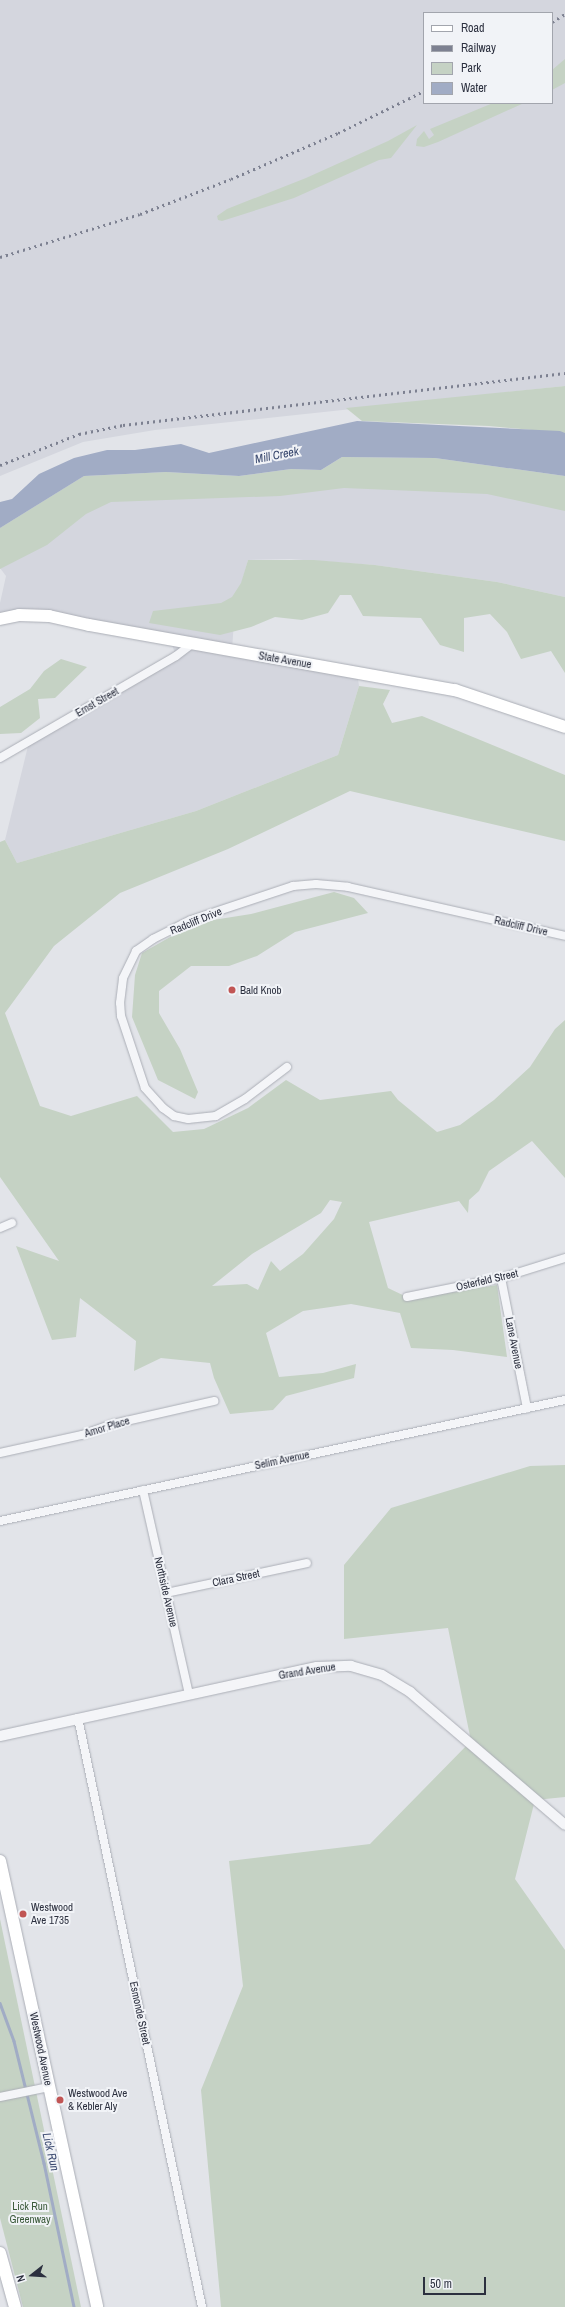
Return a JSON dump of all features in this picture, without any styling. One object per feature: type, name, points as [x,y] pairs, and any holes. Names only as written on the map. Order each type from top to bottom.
[{"type":"main road","name":"State Avenue","points":[[0,619],[19,615],[49,616],[193,644],[455,690],[565,727]]},
{"type":"main road","name":"Westwood Avenue","points":[[0,1861],[97,2307]]},
{"type":"main road","points":[[0,2253],[15,2307]]},
{"type":"street","name":"Ernst Street","points":[[0,758],[176,656],[193,644]]},
{"type":"street","name":"Radcliff Drive","points":[[287,1067],[245,1099],[216,1116],[188,1119],[174,1116],[163,1108],[145,1088],[121,1016],[120,1003],[123,978],[136,951],[153,939],[191,920],[293,886],[316,884],[348,887],[565,936]]},
{"type":"street","points":[[0,1228],[12,1223]]},
{"type":"street","name":"Osterfeld Street","points":[[407,1297],[502,1278],[565,1258]]},
{"type":"street","name":"Lane Avenue","points":[[502,1278],[527,1408]]},
{"type":"street","name":"Selim Avenue","points":[[0,1521],[565,1400]]},
{"type":"street","name":"Amor Place","points":[[0,1452],[82,1435],[113,1424],[214,1401]]},
{"type":"street","name":"Northside Avenue","points":[[143,1490],[189,1694]]},
{"type":"street","name":"Clara Street","points":[[166,1593],[306,1563]]},
{"type":"street","name":"Grand Avenue","points":[[0,1736],[316,1667],[341,1665],[367,1670],[392,1680],[410,1692],[565,1825]]},
{"type":"street","name":"Esmonde Street","points":[[78,1718],[202,2307]]},
{"type":"street","points":[[0,2097],[49,2087]]},
{"type":"shaded area","points":[[0,0],[565,0],[565,386],[155,430],[83,442],[0,476]]},
{"type":"shaded area","points":[[84,476],[565,476],[565,597],[497,582],[375,565],[290,559],[248,560],[235,607],[232,650],[357,672],[359,686],[338,755],[196,811],[17,863],[5,840],[29,742],[176,656],[170,639],[49,616],[0,619],[0,603],[6,576],[0,568],[0,528]]},
{"type":"green space","points":[[565,59],[565,83],[553,89],[553,69]]},
{"type":"green space","points":[[491,104],[522,104],[438,142],[424,147],[416,146],[417,139],[424,131],[429,139],[434,135],[430,129]]},
{"type":"green space","points":[[417,125],[391,158],[379,160],[294,198],[222,221],[218,220],[217,216],[227,209],[306,178],[388,141]]},
{"type":"green space","points":[[565,386],[565,433],[489,426],[362,421],[346,408]]},
{"type":"green space","points":[[342,457],[435,458],[565,476],[565,511],[487,494],[344,488],[280,496],[111,502],[86,514],[47,545],[0,569],[0,528],[84,476],[166,472],[239,476],[291,469],[321,470]]},
{"type":"green space","points":[[248,560],[314,560],[375,565],[497,582],[565,597],[565,673],[551,651],[521,659],[507,632],[490,614],[464,618],[464,652],[440,645],[421,618],[363,616],[351,595],[340,595],[328,613],[302,620],[275,617],[251,627],[220,635],[149,623],[153,611],[221,603],[232,597],[241,583]]},
{"type":"green space","points":[[61,659],[87,667],[55,698],[38,699],[40,718],[21,733],[0,734],[0,707],[30,689],[44,671]]},
{"type":"green space","points":[[359,686],[390,690],[383,704],[392,723],[422,716],[565,775],[565,841],[350,791],[228,849],[120,893],[54,946],[5,1013],[40,1106],[71,1116],[137,1096],[173,1132],[204,1129],[248,1108],[286,1080],[320,1100],[391,1091],[398,1100],[437,1132],[460,1125],[494,1100],[530,1067],[555,1029],[565,1020],[565,1178],[532,1141],[489,1171],[479,1191],[469,1200],[468,1213],[459,1201],[369,1222],[388,1288],[411,1299],[497,1285],[507,1357],[453,1350],[411,1348],[400,1313],[351,1304],[303,1311],[266,1333],[279,1377],[323,1373],[356,1364],[354,1378],[286,1396],[273,1410],[230,1414],[214,1378],[210,1363],[161,1358],[134,1371],[136,1341],[80,1298],[76,1337],[52,1340],[16,1246],[59,1261],[0,1177],[0,842],[5,840],[17,863],[196,811],[338,755]],"holes":[[[330,1200],[342,1202],[334,1219],[303,1254],[280,1271],[271,1261],[258,1290],[247,1284],[212,1286],[252,1254],[321,1213]]]},
{"type":"green space","points":[[334,892],[354,898],[368,913],[295,932],[257,956],[229,966],[191,966],[159,991],[159,1013],[180,1049],[198,1092],[195,1099],[158,1080],[132,1017],[135,975],[142,953],[172,936],[213,920],[251,914]]},
{"type":"green space","points":[[565,1465],[565,1797],[535,1800],[515,1879],[565,1950],[565,2307],[221,2307],[201,2090],[243,1986],[229,1861],[370,1844],[471,1741],[448,1628],[344,1639],[344,1565],[391,1508],[530,1466]]},
{"type":"green space","name":"Lick Run Greenway","points":[[0,1919],[81,2307],[23,2307],[0,2218]]},
{"type":"water","name":"Mill Creek","points":[[357,421],[560,431],[565,433],[565,476],[435,458],[342,457],[321,470],[291,469],[239,476],[166,472],[84,476],[0,528],[0,502],[12,499],[39,474],[74,458],[107,450],[135,450],[181,444],[209,453]]},
{"type":"waterway","name":"Lick Run","points":[[0,2003],[14,2041],[44,2163],[74,2307]]},
{"type":"railway","points":[[553,21],[565,14]]},
{"type":"railway","points":[[0,257],[140,214],[231,179],[338,133],[423,91]]},
{"type":"railway","points":[[0,465],[79,434],[123,425],[565,373]]},
{"type":"place","name":"Bald Knob","points":[[232,990]]},
{"type":"place","name":"Westwood Ave 1735","points":[[23,1914]]},
{"type":"place","name":"Westwood Ave & Kebler Aly","points":[[60,2100]]}]
